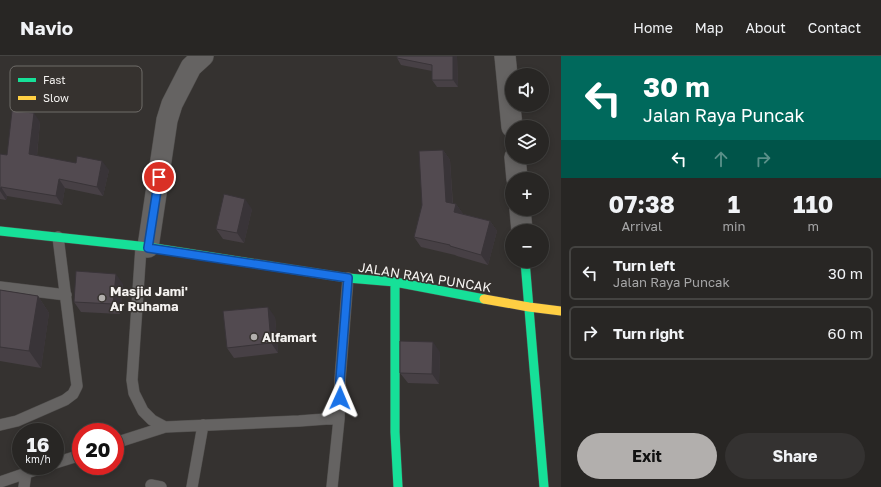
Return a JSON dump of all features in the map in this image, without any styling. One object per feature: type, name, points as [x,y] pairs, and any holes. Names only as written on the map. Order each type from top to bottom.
[{"type":"main road","name":"JALAN RAYA PUNCAK","points":[[0,231],[145,247],[348,278],[395,282],[529,307],[561,311]]},
{"type":"main road","points":[[526,268],[544,487]]},
{"type":"main road","points":[[395,282],[395,432],[398,487]]},
{"type":"street","points":[[505,56],[511,120]]},
{"type":"street","points":[[145,247],[167,120],[172,104],[193,60]]},
{"type":"lane","points":[[0,425],[17,422],[65,400],[73,394],[77,386],[58,237]]},
{"type":"lane","points":[[145,247],[132,380],[134,393],[143,412],[152,420],[165,427]]},
{"type":"lane","points":[[332,487],[339,419],[340,380],[348,278]]},
{"type":"lane","points":[[0,287],[66,295]]},
{"type":"lane","points":[[124,440],[165,427],[339,419]]},
{"type":"lane","points":[[192,487],[203,425]]},
{"type":"lane","points":[[0,482],[20,475]]},
{"type":"lane","points":[[24,487],[26,475]]},
{"type":"building","points":[[397,56],[453,56],[453,80],[432,80],[432,65],[397,58]]},
{"type":"building","points":[[12,112],[34,113],[29,154],[76,163],[77,156],[102,161],[97,187],[59,179],[56,196],[1,187],[0,191],[0,154],[7,155]]},
{"type":"building","points":[[443,150],[446,202],[456,204],[454,212],[490,221],[481,255],[450,245],[414,237],[422,205],[419,151]]},
{"type":"building","points":[[224,194],[245,199],[237,233],[216,229]]},
{"type":"building","points":[[76,271],[116,274],[113,304],[74,302]]},
{"type":"building","points":[[0,290],[38,296],[29,351],[0,347]]},
{"type":"building","name":"Alfamart","points":[[268,307],[271,343],[227,348],[223,311]]},
{"type":"building","points":[[400,341],[433,342],[432,374],[400,373]]},
{"type":"traffic: fast","points":[[0,231],[148,247],[348,278],[395,282],[484,299]]},
{"type":"traffic: fast","points":[[526,268],[544,487]]},
{"type":"traffic: fast","points":[[395,282],[395,432],[398,487]]},
{"type":"traffic: slow","points":[[484,299],[561,311]]},
{"type":"place","name":"Masjid Jami' Ar Ruhama","points":[[102,298]]},
{"type":"place","name":"Alfamart","points":[[254,337]]},
{"type":"route","points":[[159,177],[148,248],[348,278],[340,398]]}]
